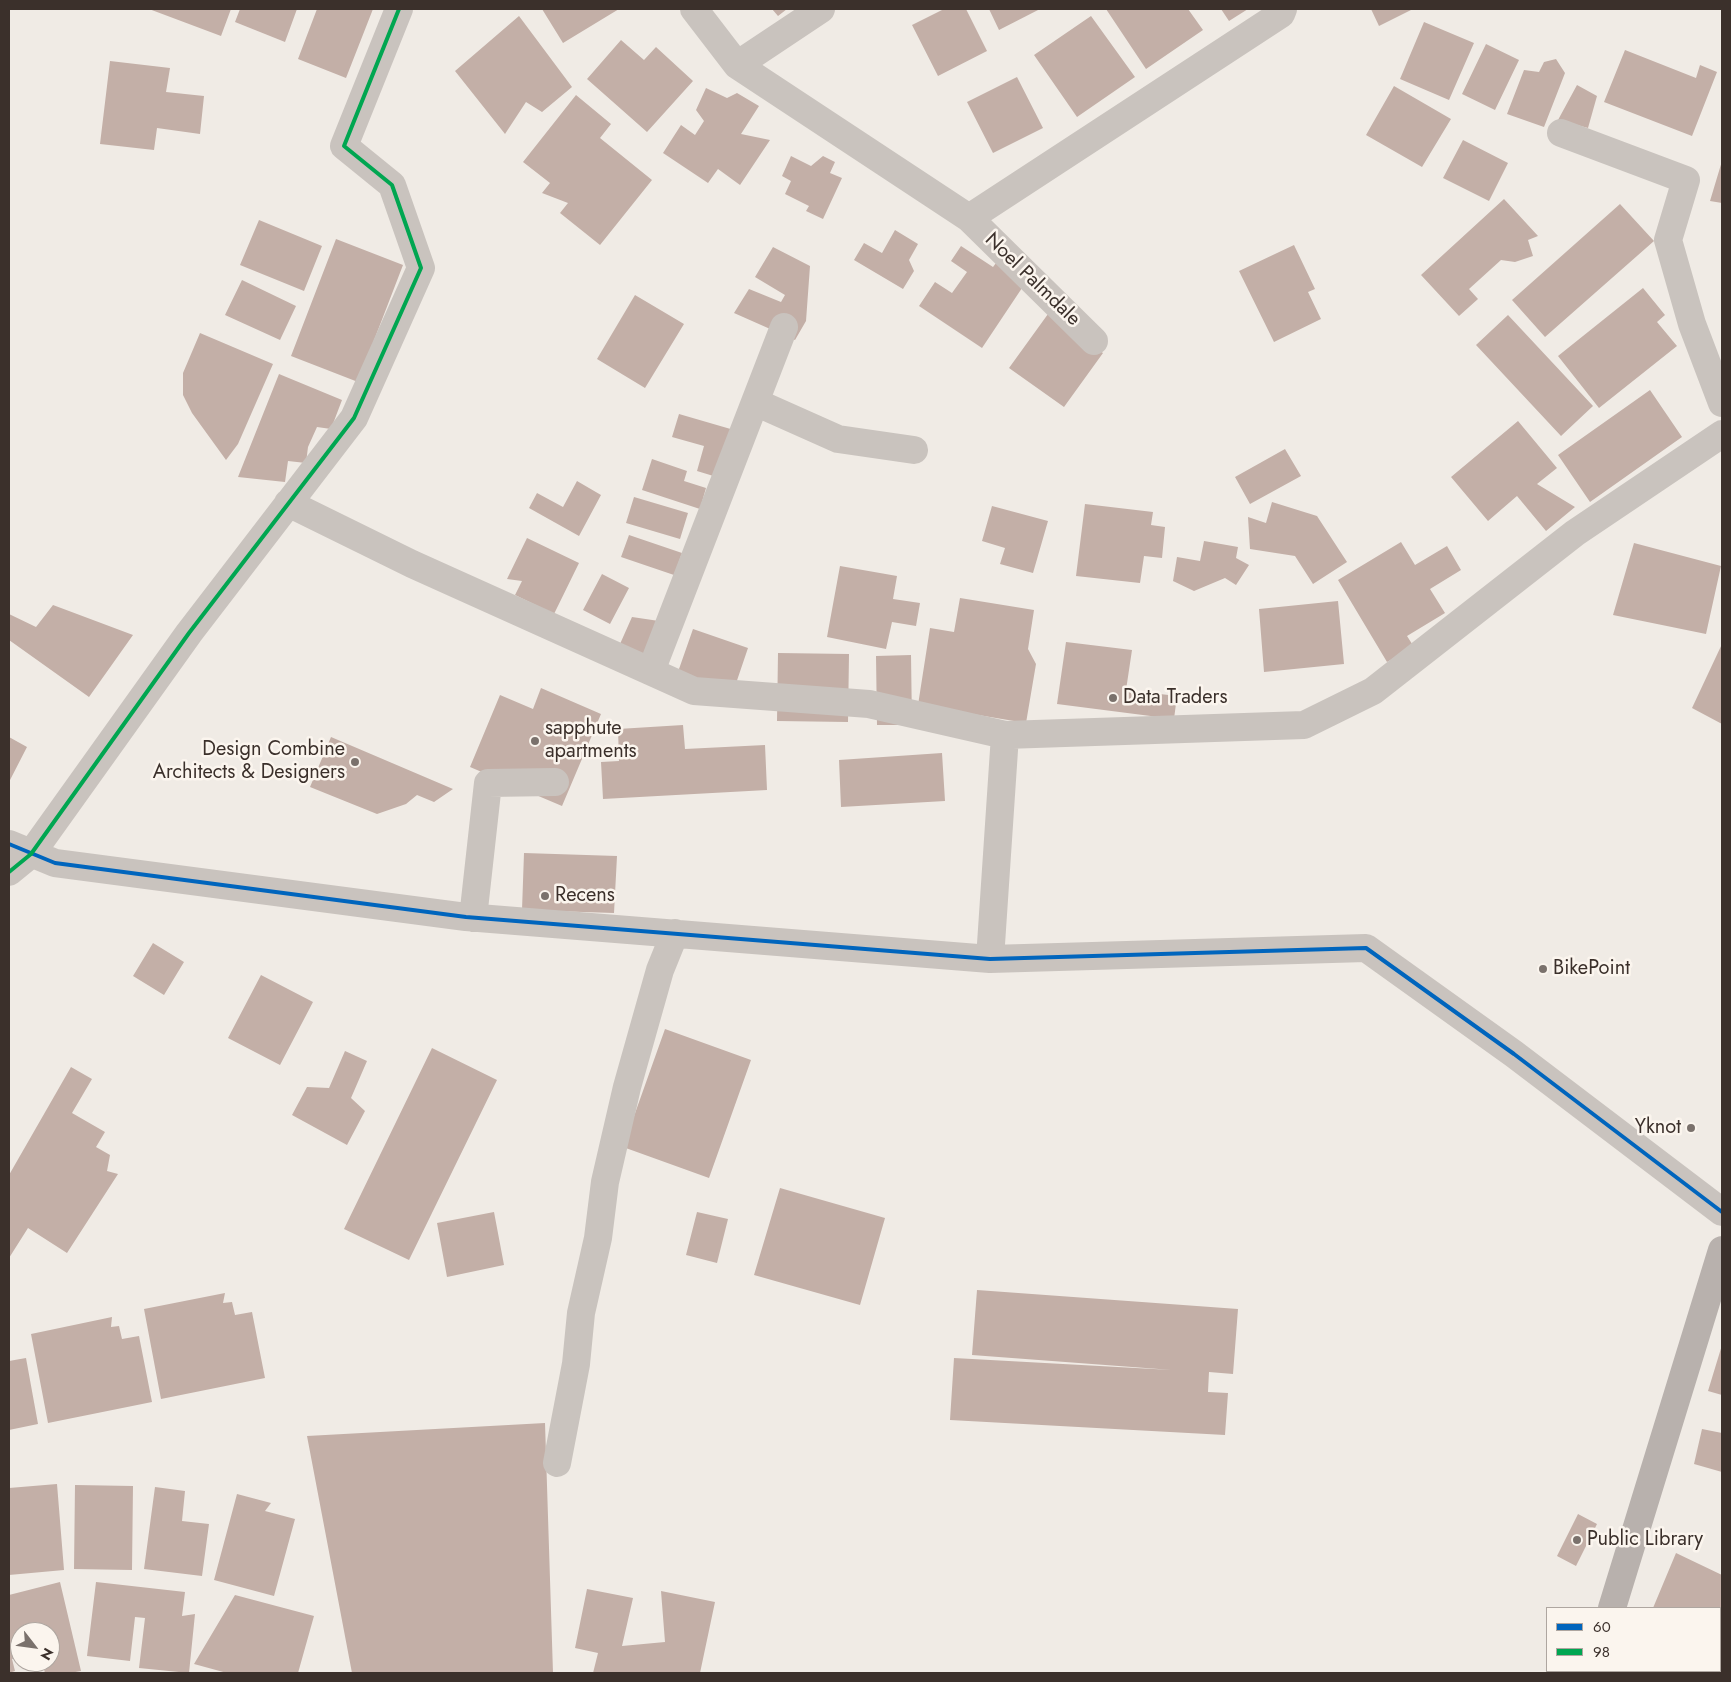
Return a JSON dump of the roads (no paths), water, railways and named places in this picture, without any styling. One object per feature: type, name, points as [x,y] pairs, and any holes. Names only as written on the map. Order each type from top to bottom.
[{"type":"main road","points":[[1612,1607],[1722,1250]]},
{"type":"street","points":[[9,872],[20,849],[354,418],[421,268],[392,185],[344,146],[398,9]]},
{"type":"street","name":"Noel Palmdale","points":[[694,9],[737,65],[969,218],[1094,341]]},
{"type":"street","points":[[737,65],[821,9]]},
{"type":"street","points":[[969,218],[1281,14],[1283,9]]},
{"type":"street","points":[[1561,133],[1686,180],[1668,240],[1692,324],[1722,403]]},
{"type":"street","points":[[651,671],[784,326]]},
{"type":"street","points":[[755,402],[838,439],[914,450]]},
{"type":"street","points":[[288,503],[412,564],[694,691],[869,704],[1005,735],[1304,725],[1373,691],[1575,533],[1722,434]]},
{"type":"street","points":[[990,959],[1005,735]]},
{"type":"street","points":[[473,918],[488,783],[555,782]]},
{"type":"street","points":[[20,849],[55,863],[473,918],[990,959],[1366,948],[1514,1054],[1722,1212]]},
{"type":"street","points":[[557,1463],[576,1364],[581,1313],[598,1238],[605,1182],[632,1070],[660,970],[675,933]]},
{"type":"place","name":"Data Traders","points":[[1113,698]]},
{"type":"place","name":"sapphute apartments","points":[[535,741]]},
{"type":"place","name":"Design Combine Architects & Designers","points":[[355,762]]},
{"type":"place","name":"Recens","points":[[545,896]]},
{"type":"place","name":"BikePoint","points":[[1543,969]]},
{"type":"place","name":"Yknot","points":[[1691,1128]]},
{"type":"place","name":"Public Library","points":[[1577,1540]]}]
